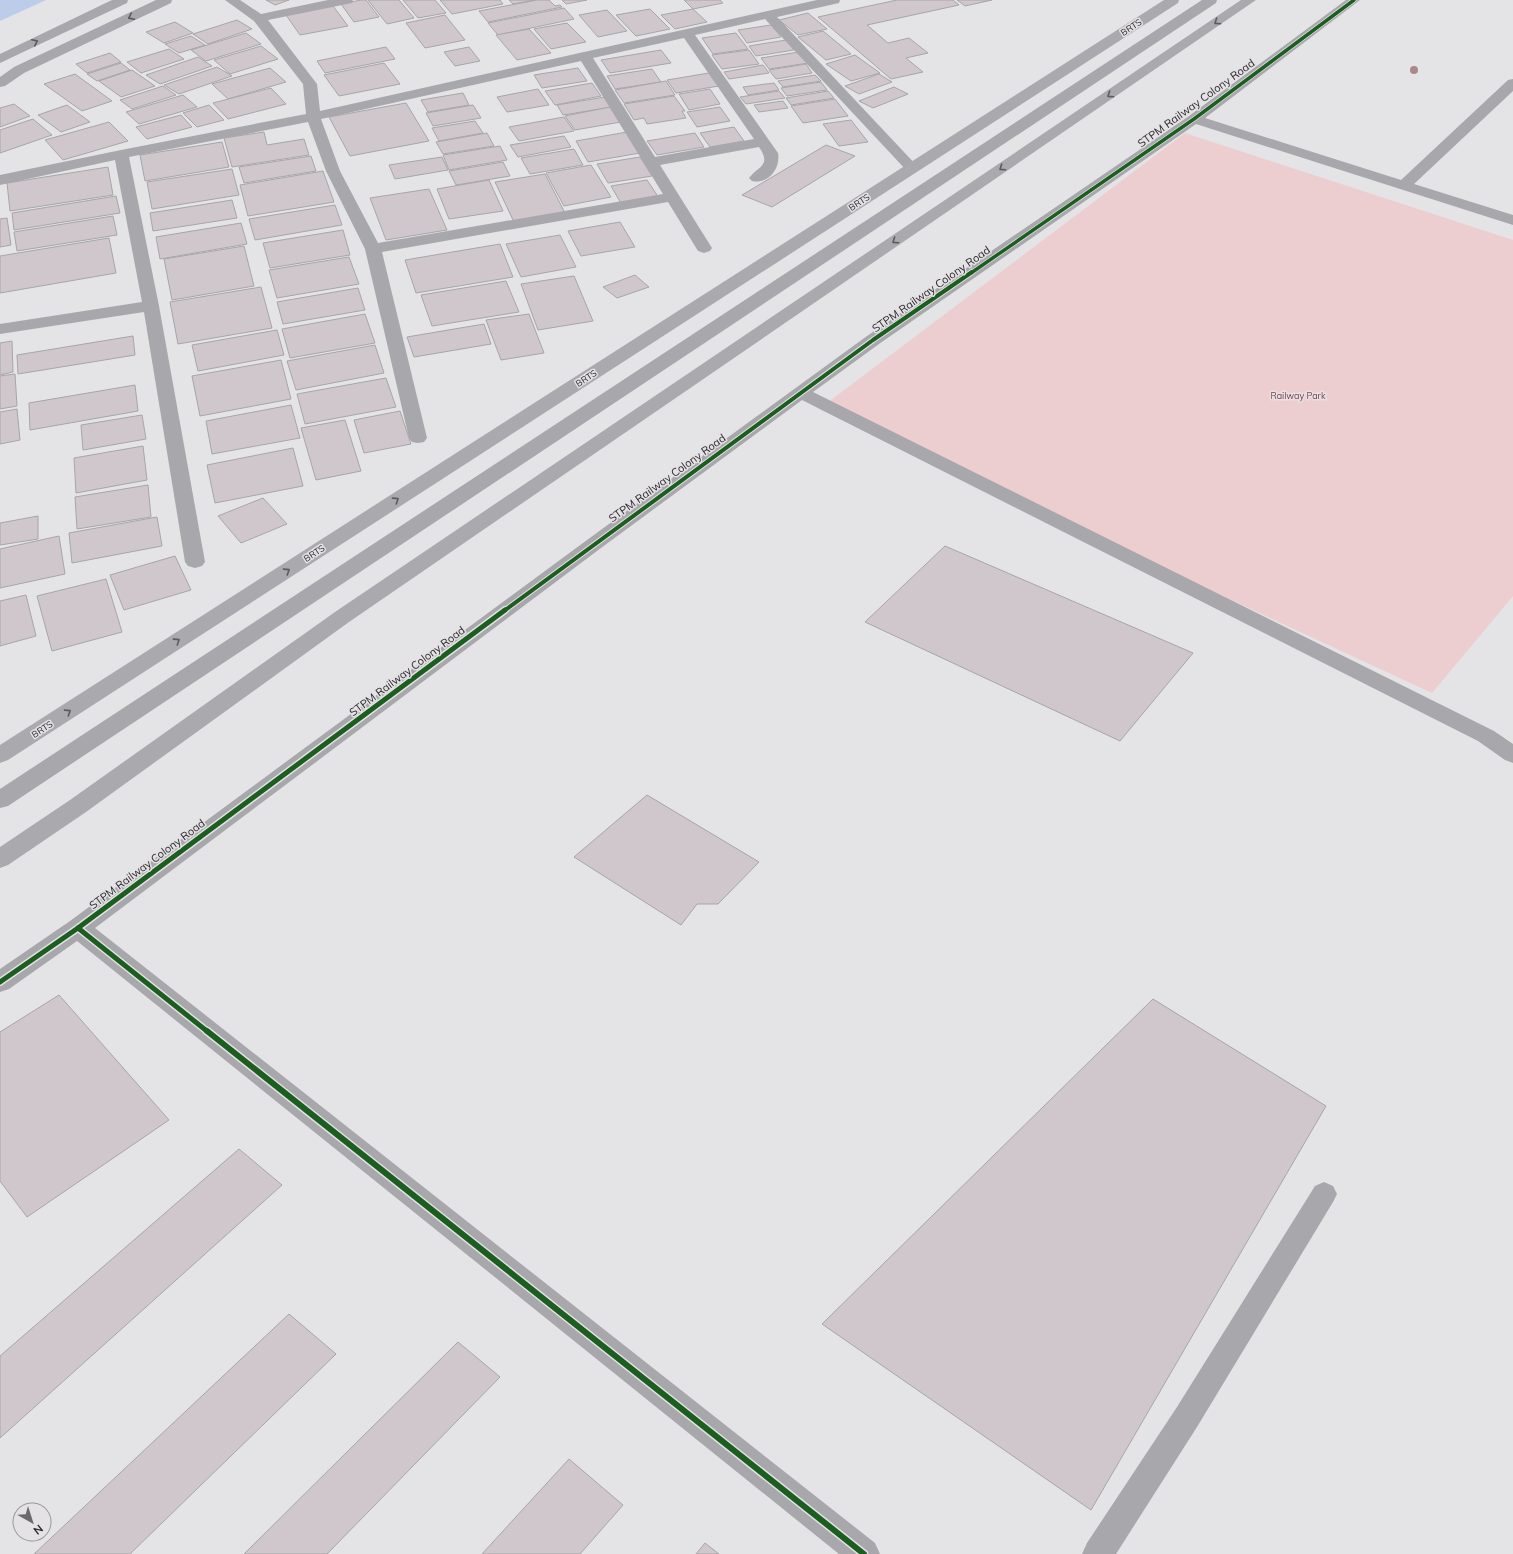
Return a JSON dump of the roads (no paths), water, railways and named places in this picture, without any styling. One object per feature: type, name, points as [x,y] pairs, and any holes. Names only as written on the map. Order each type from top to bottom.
[{"type":"main road","name":"BRTS","points":[[0,755],[1173,0]]},
{"type":"main road","points":[[0,859],[78,806],[342,617],[1250,0]]},
{"type":"street","points":[[0,59],[122,0]]},
{"type":"street","points":[[0,82],[19,70],[166,0]]},
{"type":"street","points":[[231,0],[259,18],[310,84],[313,117],[333,171],[373,249],[418,438]]},
{"type":"street","points":[[259,18],[347,0]]},
{"type":"street","points":[[0,180],[121,154],[313,117],[834,0]]},
{"type":"street","points":[[0,800],[1211,0]]},
{"type":"street","name":"STPM Railway Colony Road","points":[[0,982],[78,928],[801,392],[1194,119],[1354,0]]},
{"type":"street","points":[[768,14],[912,168]]},
{"type":"street","points":[[687,33],[771,153],[773,162],[769,171],[757,178]]},
{"type":"street","points":[[584,55],[704,248]]},
{"type":"street","points":[[0,65],[19,70]]},
{"type":"street","points":[[1404,185],[1513,83]]},
{"type":"street","points":[[1194,119],[1513,220]]},
{"type":"street","points":[[650,162],[764,142]]},
{"type":"street","points":[[121,154],[151,306],[195,562]]},
{"type":"street","points":[[373,249],[673,198]]},
{"type":"street","points":[[0,329],[151,306]]},
{"type":"street","points":[[801,392],[1486,736],[1513,755]]},
{"type":"street","points":[[78,928],[864,1554]]},
{"type":"street","points":[[1098,1554],[1187,1417],[1324,1194]]},
{"type":"water","points":[[0,0],[46,0],[0,21]]},
{"type":"park label","name":"Railway Park","points":[[1298,395]]}]
